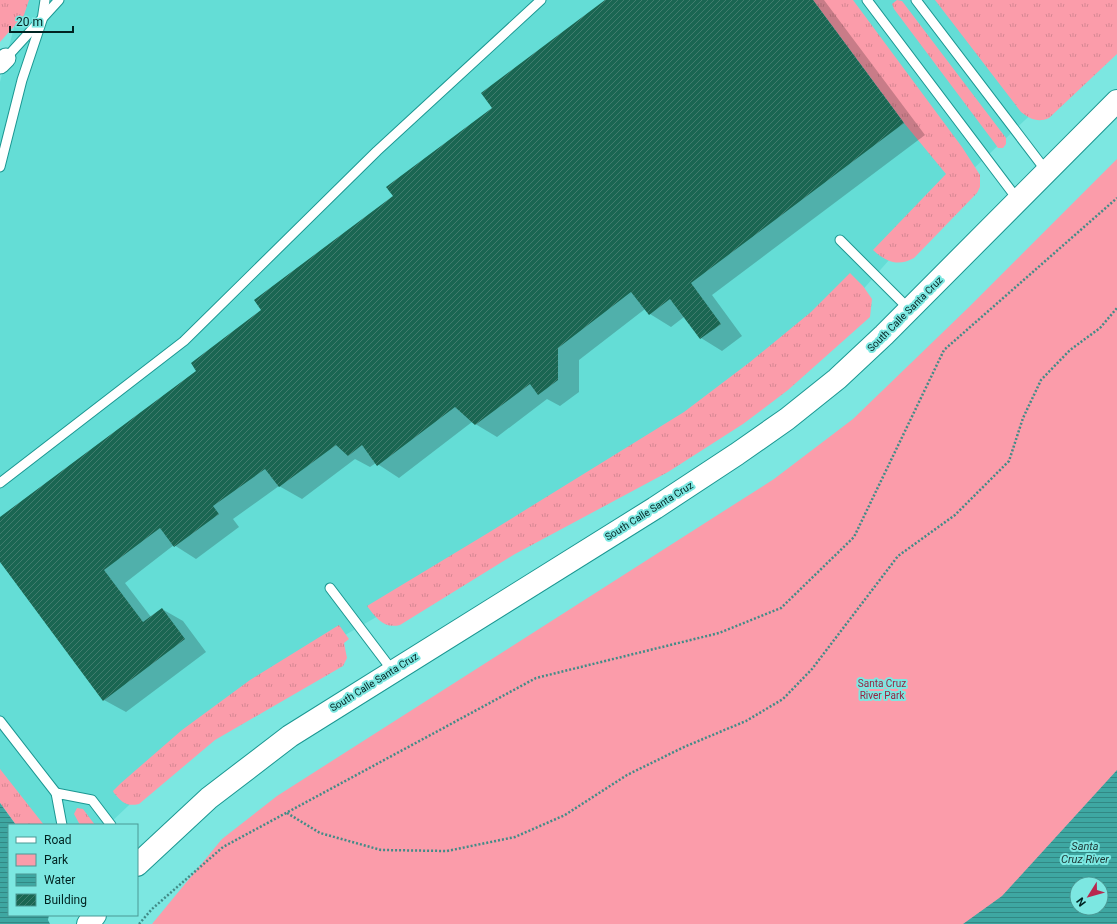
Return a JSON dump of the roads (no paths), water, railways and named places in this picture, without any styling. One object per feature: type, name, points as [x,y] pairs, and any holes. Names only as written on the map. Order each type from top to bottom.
[{"type":"street","name":"South Calle Santa Cruz","points":[[139,859],[268,751],[310,722],[655,508],[763,437],[837,379],[910,310],[1117,101]]},
{"type":"street","points":[[88,924],[94,916]]},
{"type":"lane","points":[[0,167],[22,80],[42,20],[45,0]]},
{"type":"lane","points":[[3,61],[59,0]]},
{"type":"lane","points":[[0,483],[184,341],[372,155],[541,0]]},
{"type":"lane","points":[[867,0],[1018,200]]},
{"type":"lane","points":[[916,0],[1047,172]]},
{"type":"lane","points":[[840,240],[910,310]]},
{"type":"lane","points":[[330,588],[392,670]]},
{"type":"lane","points":[[0,721],[56,793],[62,824]]},
{"type":"lane","points":[[56,793],[92,800],[110,824]]},
{"type":"water","name":"Santa Cruz River","points":[[1117,770],[1117,924],[963,924],[1002,896]]},
{"type":"water","points":[[0,803],[15,824],[8,824],[8,916],[49,916],[48,920],[50,924],[0,924]]},
{"type":"park label","name":"Santa Cruz River Park","points":[[882,688]]}]
